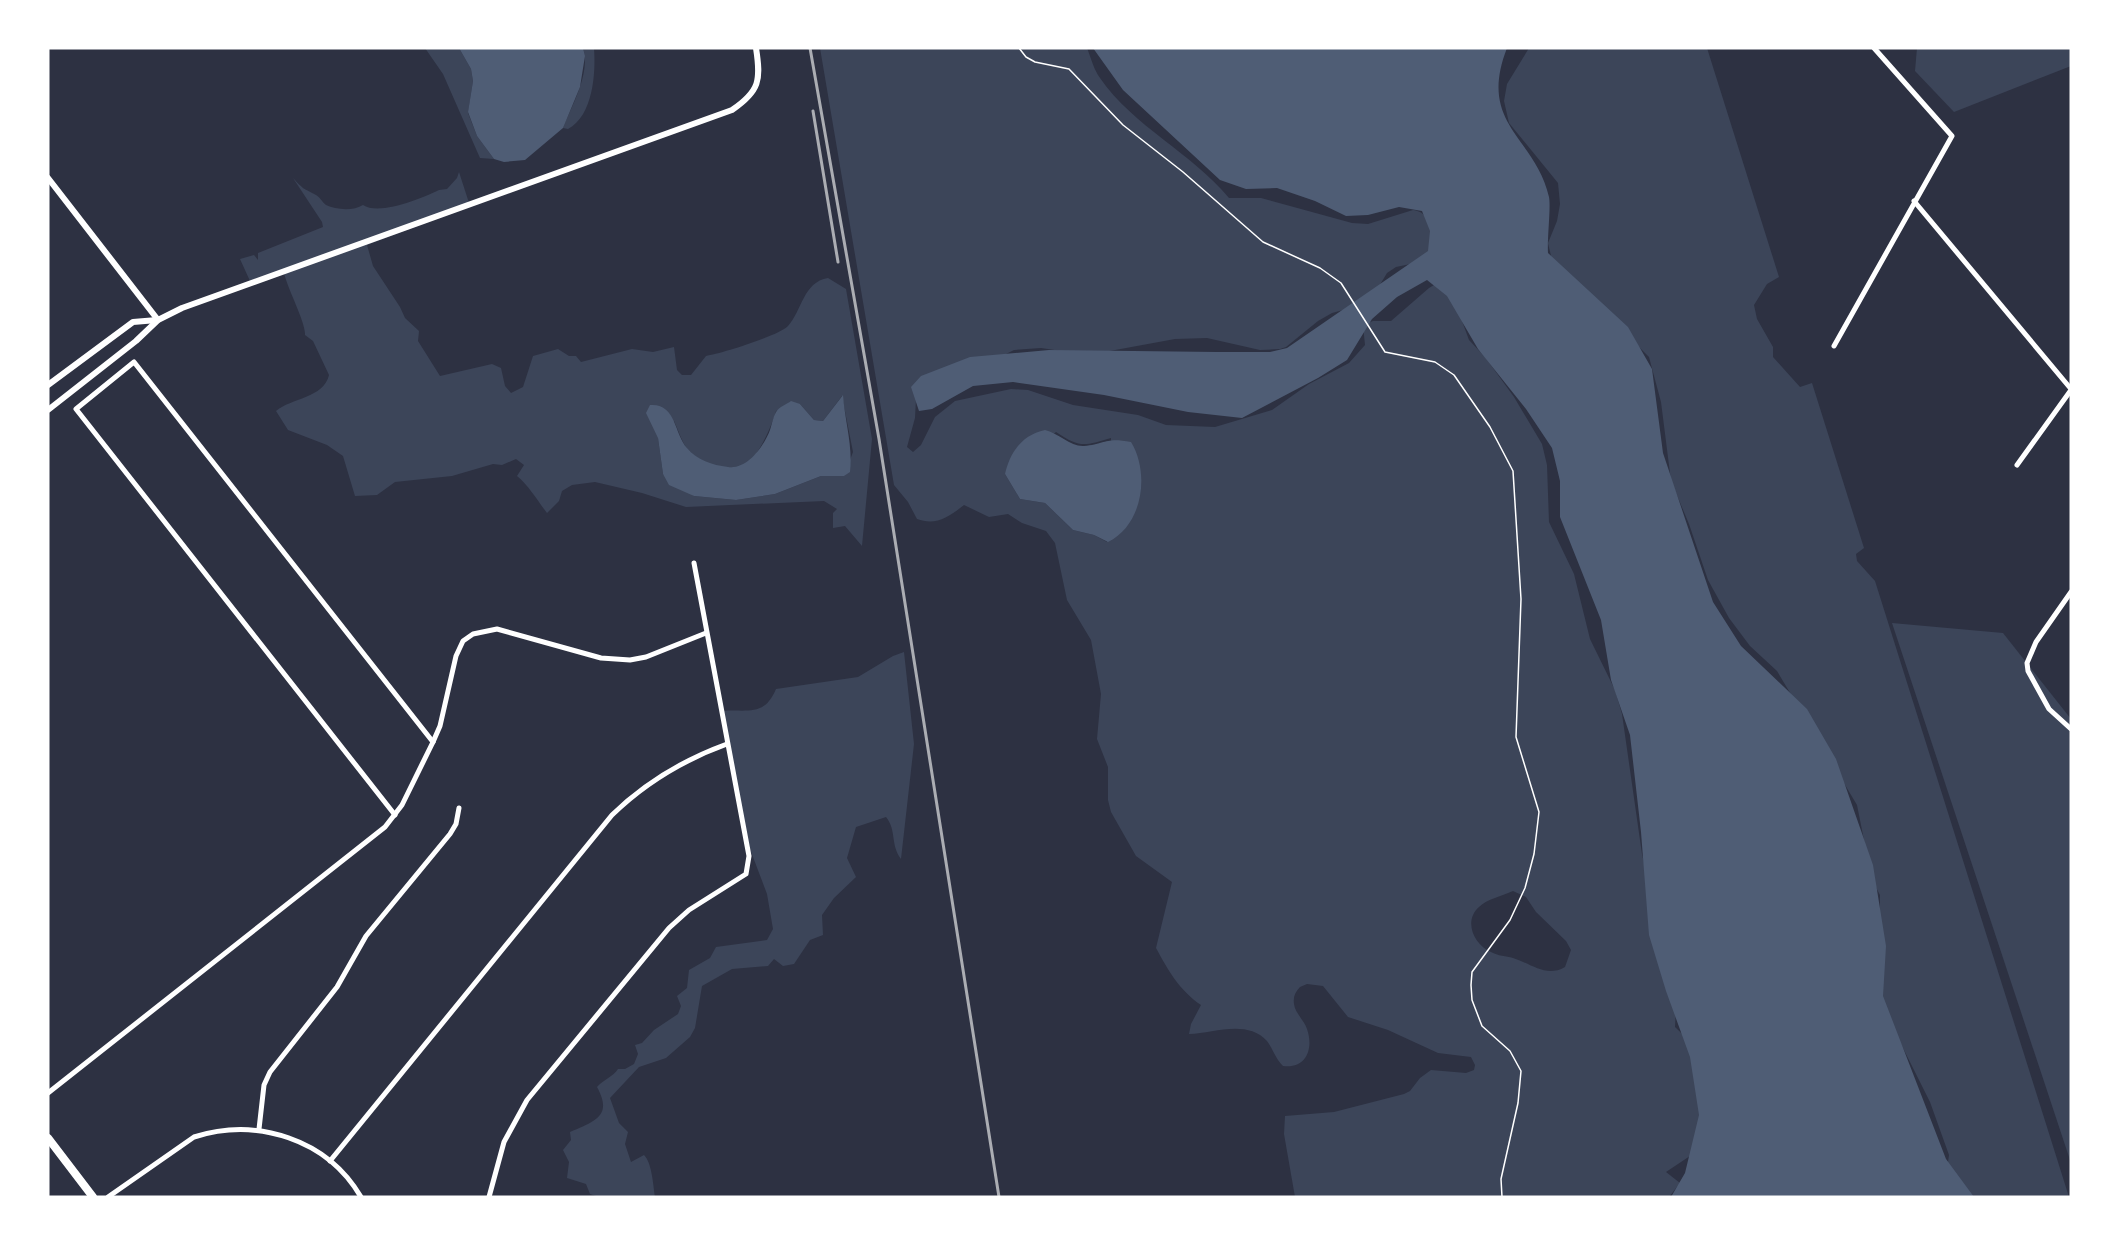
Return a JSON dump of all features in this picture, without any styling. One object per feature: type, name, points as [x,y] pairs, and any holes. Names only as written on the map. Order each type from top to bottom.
[{"type":"main road","points":[[48,1138],[93,1197]]},
{"type":"street","points":[[48,410],[136,341],[158,320],[182,308],[732,110],[753,92],[759,82],[756,48]]},
{"type":"street","points":[[1834,346],[1952,136],[1875,48]]},
{"type":"street","points":[[48,178],[158,320]]},
{"type":"street","points":[[1914,201],[2071,389],[2017,465]]},
{"type":"street","points":[[48,385],[133,322],[158,320]]},
{"type":"street","points":[[395,815],[76,408],[134,362],[433,742]]},
{"type":"street","points":[[489,1197],[504,1142],[527,1100],[669,928],[689,910],[746,874],[749,856],[694,563]]},
{"type":"street","points":[[2071,592],[2029,653],[2028,671],[2049,709],[2071,729]]},
{"type":"street","points":[[48,1093],[376,834],[395,815],[440,726],[456,656],[463,641],[473,634],[497,629],[602,658],[630,660],[646,657],[706,633]]},
{"type":"street","points":[[330,1161],[612,815],[648,784],[672,768],[727,744]]},
{"type":"street","points":[[259,1129],[264,1084],[270,1072],[337,987],[366,936],[450,834],[456,824],[459,808]]},
{"type":"street","points":[[108,1197],[194,1137],[226,1129],[259,1129],[290,1138],[330,1161],[347,1176],[362,1197]]},
{"type":"path","points":[[1019,48],[1026,57],[1035,62],[1069,69],[1112,116],[1183,172],[1247,228],[1276,249],[1332,276],[1341,283],[1385,352],[1435,362],[1454,375],[1490,427],[1513,471],[1521,599],[1516,737],[1539,812],[1534,854],[1525,888],[1510,920],[1472,972],[1471,986],[1474,1007],[1482,1026],[1510,1051],[1521,1071],[1522,1082],[1501,1179],[1502,1197]]},
{"type":"shaded area","points":[[425,48],[459,48],[471,69],[473,81],[468,113],[477,136],[494,159],[480,158],[443,74]]},
{"type":"shaded area","points":[[459,48],[583,48],[585,56],[580,87],[563,128],[525,160],[504,162],[494,159],[477,136],[468,112],[473,81],[471,69]]},
{"type":"shaded area","points":[[583,48],[594,48],[591,93],[583,114],[576,123],[568,129],[563,128],[583,78],[585,58]]},
{"type":"shaded area","points":[[820,48],[1087,48],[1098,75],[1129,111],[1198,167],[1229,198],[1261,198],[1352,223],[1368,224],[1413,210],[1423,214],[1429,222],[1435,243],[1420,262],[1396,267],[1387,273],[1369,303],[1332,313],[1318,321],[1286,347],[1260,350],[1207,338],[1175,339],[1088,355],[1041,348],[1014,350],[916,399],[915,418],[907,447],[913,452],[921,445],[935,417],[955,401],[1011,389],[1028,390],[1073,405],[1138,415],[1166,425],[1215,427],[1272,410],[1309,384],[1349,363],[1365,345],[1363,325],[1373,321],[1391,321],[1439,282],[1455,302],[1469,340],[1485,357],[1514,397],[1542,444],[1547,465],[1549,522],[1574,574],[1590,639],[1615,690],[1622,714],[1642,854],[1676,1008],[1675,1027],[1703,1054],[1699,1150],[1666,1172],[1680,1183],[1669,1197],[1295,1197],[1284,1134],[1285,1116],[1334,1112],[1404,1094],[1431,1070],[1466,1073],[1474,1070],[1475,1065],[1471,1057],[1438,1053],[1388,1030],[1348,1017],[1323,986],[1307,984],[1298,989],[1294,999],[1296,1010],[1309,1036],[1309,1050],[1303,1061],[1297,1064],[1283,1066],[1267,1041],[1250,1030],[1230,1029],[1189,1034],[1191,1024],[1201,1005],[1180,986],[1156,948],[1172,882],[1136,856],[1111,812],[1108,800],[1108,767],[1097,739],[1101,694],[1091,640],[1067,600],[1055,543],[1046,531],[1022,523],[1008,514],[989,517],[964,505],[936,521],[917,519],[908,502],[894,485]],"holes":[[[1056,432],[1071,441],[1082,444],[1111,438],[1107,542],[1094,535],[1073,530],[1045,503],[1020,499],[1005,474]],[[1513,891],[1526,897],[1536,912],[1566,941],[1571,950],[1565,967],[1545,971],[1494,953],[1480,944],[1471,926],[1474,913],[1486,902]]]},
{"type":"shaded area","points":[[1093,48],[1507,48],[1500,74],[1499,95],[1503,113],[1542,176],[1549,197],[1548,253],[1628,327],[1652,369],[1663,453],[1713,602],[1741,646],[1807,709],[1836,759],[1873,865],[1886,946],[1883,996],[1946,1159],[1974,1197],[1671,1197],[1685,1173],[1699,1115],[1690,1057],[1649,935],[1630,735],[1611,680],[1601,620],[1560,517],[1560,481],[1552,448],[1526,409],[1478,349],[1447,296],[1427,280],[1397,297],[1372,319],[1347,360],[1242,418],[1188,412],[1104,395],[1013,382],[973,386],[932,409],[919,411],[911,387],[921,376],[970,357],[1049,350],[1270,352],[1287,348],[1428,251],[1430,231],[1422,211],[1399,207],[1368,215],[1346,216],[1315,201],[1277,188],[1246,189],[1220,180],[1123,90]]},
{"type":"shaded area","points":[[1529,48],[1707,48],[1779,277],[1767,284],[1754,305],[1757,319],[1773,347],[1773,357],[1800,387],[1812,383],[1864,548],[1856,554],[1857,561],[1875,581],[2069,1197],[1974,1197],[1946,1176],[1949,1155],[1930,1102],[1893,1028],[1879,992],[1880,895],[1872,880],[1857,805],[1777,671],[1750,646],[1729,618],[1708,580],[1689,524],[1671,481],[1661,402],[1649,357],[1552,260],[1548,243],[1557,221],[1560,204],[1558,183],[1509,123],[1504,101],[1507,84]]},
{"type":"shaded area","points":[[1917,48],[2071,48],[2071,66],[1954,112],[1915,71]]},
{"type":"shaded area","points":[[459,172],[470,206],[367,245],[373,266],[405,318],[419,331],[418,341],[440,376],[492,364],[501,368],[505,386],[511,393],[523,387],[533,356],[558,349],[569,356],[576,356],[581,362],[632,349],[653,352],[674,347],[677,370],[682,375],[691,375],[706,356],[761,339],[788,326],[808,291],[820,281],[828,278],[846,289],[872,439],[862,546],[845,526],[833,528],[833,513],[837,509],[824,501],[686,507],[642,493],[595,482],[572,485],[562,491],[559,501],[547,513],[517,476],[524,465],[516,459],[502,465],[493,464],[452,476],[395,482],[377,495],[355,496],[343,456],[327,445],[288,430],[276,411],[314,393],[326,383],[329,375],[313,341],[305,335],[303,323],[284,273],[250,281],[240,259],[254,255],[258,260],[258,253],[323,227],[293,178],[326,205],[345,209],[363,205],[379,208],[401,205],[447,189],[457,178]],"holes":[[[842,396],[853,452],[844,476],[821,476],[775,494],[736,500],[694,496],[663,474],[658,438],[674,421],[691,453],[713,465],[738,467],[746,464],[756,454],[776,411],[800,404],[814,420],[823,421]]]},
{"type":"shaded area","points":[[843,395],[850,443],[850,472],[844,476],[821,476],[775,494],[736,500],[694,496],[669,485],[663,474],[658,438],[646,413],[650,405],[665,409],[691,452],[711,463],[735,467],[748,461],[759,450],[770,430],[777,410],[781,407],[791,401],[800,404],[814,420],[823,421]]},
{"type":"shaded area","points":[[1045,430],[1079,446],[1111,441],[1131,442],[1140,468],[1140,497],[1129,524],[1108,542],[1094,535],[1073,530],[1045,503],[1020,499],[1005,474],[1018,446],[1030,436]]},
{"type":"shaded area","points":[[1892,623],[2003,633],[2071,719],[2071,1163]]},
{"type":"shaded area","points":[[904,652],[914,744],[901,859],[886,817],[856,827],[847,858],[856,877],[834,898],[822,915],[823,935],[810,940],[794,964],[783,966],[774,959],[768,966],[732,969],[702,986],[695,1028],[690,1037],[666,1058],[639,1067],[610,1098],[619,1123],[628,1132],[625,1144],[631,1162],[644,1155],[649,1163],[655,1197],[599,1197],[590,1194],[586,1184],[567,1178],[569,1162],[563,1150],[571,1140],[570,1132],[594,1121],[602,1111],[603,1105],[597,1087],[618,1069],[625,1069],[634,1064],[638,1054],[635,1045],[642,1043],[654,1030],[678,1014],[681,1006],[677,996],[687,988],[689,970],[710,958],[716,947],[767,940],[773,929],[767,894],[750,849],[722,711],[748,711],[761,708],[776,689],[858,677]]},
{"type":"railway","points":[[810,48],[879,439],[999,1197]]},
{"type":"railway","points":[[813,111],[838,262]]}]
